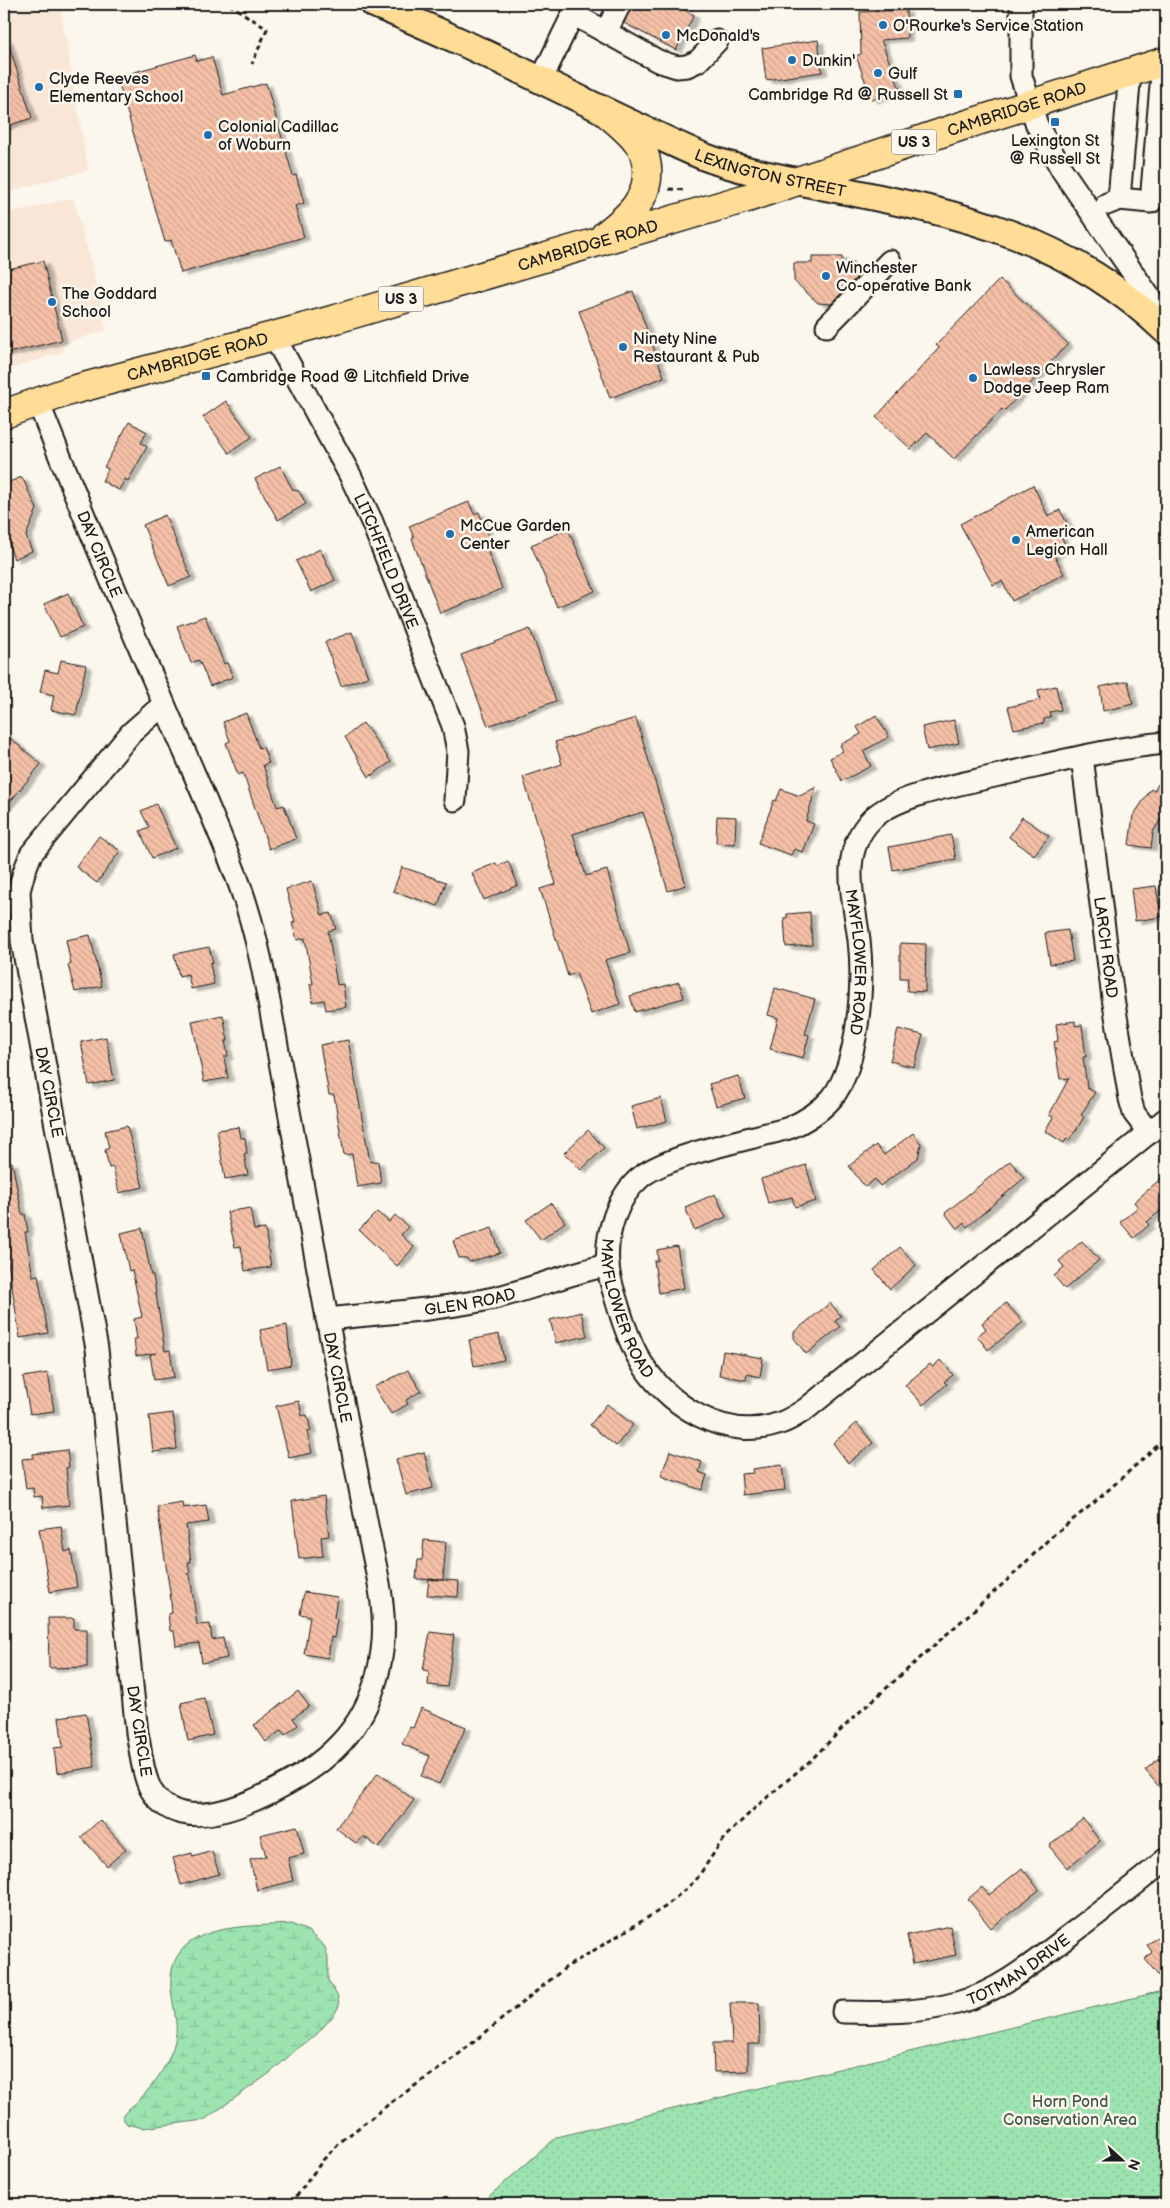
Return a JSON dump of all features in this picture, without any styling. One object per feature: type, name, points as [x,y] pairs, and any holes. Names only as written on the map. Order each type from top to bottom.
[{"type":"highway","name":"CAMBRIDGE ROAD","points":[[4,414],[119,377],[274,336],[747,198],[1030,103],[1164,61]]},
{"type":"highway","points":[[599,240],[626,219],[637,206],[643,195],[648,174],[645,158],[637,142],[603,110]]},
{"type":"main road","name":"LEXINGTON STREET","points":[[374,4],[466,44],[706,158],[797,181],[959,216],[1032,242],[1100,278],[1122,293],[1166,330]]},
{"type":"street","points":[[600,29],[606,4]]},
{"type":"street","points":[[600,29],[620,4]]},
{"type":"street","points":[[1021,4],[1021,76],[1038,125],[1053,155],[1166,321]]},
{"type":"street","points":[[541,80],[575,9],[600,29],[658,61],[677,67],[687,66],[698,61],[717,41]]},
{"type":"street","points":[[1090,210],[1120,199],[1151,202],[1164,61]]},
{"type":"street","points":[[1120,199],[1130,72]]},
{"type":"street","points":[[828,326],[890,261]]},
{"type":"street","name":"LITCHFIELD DRIVE","points":[[274,336],[350,475],[372,522],[453,726],[458,751],[455,800]]},
{"type":"street","name":"DAY CIRCLE","points":[[38,402],[201,788],[241,888],[269,1002],[327,1319],[379,1576],[383,1632],[382,1648],[375,1682],[359,1722],[336,1750],[314,1767],[282,1786],[243,1805],[219,1812],[201,1814],[183,1813],[163,1804],[153,1794],[143,1765],[137,1733],[128,1633],[94,1333],[22,941],[19,901],[24,872],[37,846],[131,733],[164,704]]},
{"type":"street","name":"MAYFLOWER ROAD","points":[[1166,743],[1082,757],[908,798],[886,808],[873,818],[859,835],[852,857],[852,894],[860,959],[860,994],[856,1030],[838,1087],[824,1106],[804,1121],[789,1128],[688,1156],[658,1167],[643,1176],[627,1192],[618,1210],[610,1235],[608,1265],[613,1289],[632,1344],[647,1370],[666,1392],[692,1412],[712,1422],[746,1427],[776,1424],[806,1409],[1166,1119]]},
{"type":"street","name":"LARCH ROAD","points":[[1082,757],[1111,988],[1130,1098],[1134,1113],[1149,1133]]},
{"type":"street","name":"GLEN ROAD","points":[[327,1319],[485,1300],[580,1271],[608,1265]]},
{"type":"street","name":"TOTMAN DRIVE","points":[[843,2012],[899,2012],[957,2003],[1001,1984],[1042,1956],[1166,1859]]},
{"type":"path","points":[[229,4],[267,29],[252,64]]},
{"type":"path","points":[[660,188],[686,190]]},
{"type":"path","points":[[291,2204],[323,2160],[339,2143],[393,2100],[448,2062],[565,1968],[665,1906],[696,1880],[724,1838],[757,1806],[810,1762],[854,1718],[1013,1576],[1051,1536],[1095,1502],[1166,1438]]},
{"type":"shaded area","name":"Clyde Reeves Elementary School","points":[[4,4],[60,4],[88,170],[4,193]]},
{"type":"shaded area","name":"The Goddard School","points":[[73,198],[94,274],[106,330],[66,343],[62,352],[4,371],[4,214]]},
{"type":"green space","points":[[291,1924],[308,1931],[325,1947],[328,1958],[328,1980],[338,1997],[339,2006],[334,2015],[316,2035],[270,2073],[204,2120],[143,2128],[127,2124],[123,2115],[157,2079],[166,2065],[175,2041],[176,2025],[171,1993],[171,1977],[176,1959],[186,1946],[201,1936],[237,1927]]},
{"type":"green space","name":"Horn Pond Conservation Area","points":[[1166,1990],[1166,2204],[480,2204],[557,2137]]},
{"type":"building","name":"McDonald's","points":[[632,4],[674,4],[694,15],[676,50],[624,23]]},
{"type":"building","points":[[906,10],[907,38],[881,40],[900,90],[872,100],[856,56],[861,54],[860,12]]},
{"type":"building","points":[[7,39],[32,118],[4,127],[4,40]]},
{"type":"building","name":"Dunkin'","points":[[818,40],[822,72],[766,80],[762,48]]},
{"type":"building","name":"Colonial Cadillac of Woburn","points":[[195,55],[197,61],[212,57],[223,95],[266,83],[293,176],[296,175],[304,203],[295,206],[304,237],[181,273],[171,240],[165,242],[117,77]]},
{"type":"building","name":"Winchester Co-operative Bank","points":[[812,257],[842,257],[842,263],[854,263],[854,271],[857,270],[857,277],[831,304],[818,303],[794,281],[794,263],[812,263]]},
{"type":"building","points":[[43,261],[62,340],[4,354],[4,270]]},
{"type":"building","name":"Lawless Chrysler Dodge Jeep Ram","points":[[1000,279],[1068,344],[1004,411],[1002,409],[954,459],[927,433],[911,449],[876,417],[939,348],[936,345]]},
{"type":"building","name":"Ninety Nine Restaurant & Pub","points":[[633,291],[664,377],[610,398],[579,311]]},
{"type":"building","points":[[226,401],[252,437],[229,453],[203,417]]},
{"type":"building","points":[[129,422],[147,432],[141,443],[147,447],[128,481],[125,479],[119,490],[102,481],[108,469],[104,467]]},
{"type":"building","points":[[280,466],[293,490],[299,491],[306,504],[278,520],[255,479]]},
{"type":"building","points":[[22,477],[37,509],[26,536],[32,551],[14,559],[4,532],[4,484]]},
{"type":"building","name":"American Legion Hall","points":[[1033,485],[1048,516],[1060,510],[1069,527],[1059,532],[1067,548],[1054,555],[1064,574],[1012,601],[1002,581],[993,585],[960,524]]},
{"type":"building","points":[[469,502],[474,514],[479,512],[491,542],[485,544],[502,589],[440,613],[412,539],[414,538],[409,526]]},
{"type":"building","points":[[165,515],[191,577],[169,586],[143,525]]},
{"type":"building","points":[[568,529],[595,591],[557,607],[531,545]]},
{"type":"building","points":[[320,549],[335,580],[311,592],[296,561]]},
{"type":"building","points":[[68,593],[83,627],[60,637],[44,604]]},
{"type":"building","points":[[205,616],[224,664],[227,663],[233,677],[210,686],[199,660],[191,663],[177,626]]},
{"type":"building","points":[[530,629],[556,701],[488,726],[461,655]]},
{"type":"building","points":[[352,632],[368,677],[341,686],[325,642]]},
{"type":"building","points":[[61,660],[86,665],[76,715],[51,710],[54,695],[40,692],[45,670],[58,673]]},
{"type":"building","points":[[1128,681],[1133,704],[1103,711],[1100,687]]},
{"type":"building","points":[[1056,686],[1061,710],[1050,712],[1051,717],[1044,719],[1044,723],[1014,729],[1008,707],[1040,700],[1038,690]]},
{"type":"building","points":[[246,713],[259,748],[263,747],[269,763],[263,765],[277,807],[284,805],[296,839],[269,849],[243,773],[238,775],[226,743],[230,741],[223,722]]},
{"type":"building","points":[[876,715],[889,737],[863,751],[871,766],[842,781],[830,758],[843,751],[840,745],[861,734],[857,727]]},
{"type":"building","points":[[636,718],[686,885],[668,891],[643,812],[573,834],[586,876],[607,870],[630,953],[605,960],[620,1004],[591,1014],[576,973],[568,976],[540,889],[556,884],[523,777],[562,764],[555,742]]},
{"type":"building","points":[[954,720],[959,743],[927,750],[922,727]]},
{"type":"building","points":[[363,723],[391,762],[369,777],[345,737]]},
{"type":"building","points":[[4,733],[41,764],[4,809]]},
{"type":"building","points":[[1166,771],[1166,810],[1153,832],[1151,848],[1129,845],[1133,816],[1151,789],[1154,791]]},
{"type":"building","points":[[816,787],[806,821],[814,824],[803,852],[794,849],[791,855],[758,843],[774,800],[776,801],[781,789],[800,796]]},
{"type":"building","points":[[156,804],[176,848],[152,858],[140,831],[149,827],[141,811]]},
{"type":"building","points":[[717,816],[736,817],[735,844],[716,843]]},
{"type":"building","points":[[1022,817],[1049,836],[1034,855],[1009,837]]},
{"type":"building","points":[[951,835],[956,859],[893,870],[889,847]]},
{"type":"building","points":[[99,836],[120,851],[97,883],[76,867]]},
{"type":"building","points":[[508,861],[518,885],[484,900],[472,873],[496,863],[497,866]]},
{"type":"building","points":[[402,867],[446,882],[438,906],[393,891]]},
{"type":"building","points":[[312,881],[322,915],[331,913],[336,929],[328,931],[337,985],[343,984],[346,1007],[326,1010],[324,1000],[313,1002],[310,984],[313,984],[305,938],[297,940],[292,923],[295,922],[286,889]]},
{"type":"building","points":[[1156,886],[1161,917],[1135,921],[1131,889]]},
{"type":"building","points":[[810,912],[812,945],[786,947],[784,918],[787,918],[787,914]]},
{"type":"building","points":[[1068,930],[1073,961],[1050,964],[1045,933]]},
{"type":"building","points":[[90,935],[102,986],[75,992],[68,965],[71,964],[66,940]]},
{"type":"building","points":[[900,943],[926,944],[925,992],[907,991],[908,978],[900,978]]},
{"type":"building","points":[[209,947],[213,962],[210,963],[214,984],[191,989],[188,974],[179,976],[174,954]]},
{"type":"building","points":[[679,982],[684,998],[635,1012],[630,996]]},
{"type":"building","points":[[775,988],[815,999],[805,1034],[809,1035],[803,1058],[770,1049],[778,1018],[768,1015]]},
{"type":"building","points":[[223,1015],[228,1041],[225,1041],[228,1056],[224,1057],[228,1078],[204,1082],[192,1021]]},
{"type":"building","points":[[1075,1021],[1075,1026],[1082,1025],[1086,1057],[1083,1057],[1087,1088],[1095,1092],[1081,1115],[1084,1117],[1070,1140],[1067,1138],[1064,1143],[1045,1131],[1053,1117],[1049,1115],[1069,1078],[1060,1079],[1054,1042],[1058,1041],[1056,1024]]},
{"type":"building","points":[[898,1029],[923,1035],[914,1067],[890,1061]]},
{"type":"building","points":[[106,1037],[114,1080],[89,1085],[81,1042]]},
{"type":"building","points":[[348,1040],[370,1162],[378,1161],[381,1183],[357,1187],[352,1154],[344,1155],[334,1095],[329,1095],[320,1045]]},
{"type":"building","points":[[738,1076],[745,1098],[716,1106],[709,1084]]},
{"type":"building","points":[[661,1098],[667,1121],[637,1129],[631,1106]]},
{"type":"building","points":[[127,1126],[143,1187],[119,1193],[113,1167],[109,1168],[105,1150],[109,1148],[105,1131]]},
{"type":"building","points":[[239,1127],[241,1138],[245,1138],[247,1153],[244,1154],[248,1175],[225,1179],[217,1130]]},
{"type":"building","points":[[588,1130],[604,1148],[581,1170],[564,1153]]},
{"type":"building","points":[[913,1133],[921,1144],[918,1158],[880,1186],[875,1179],[865,1187],[849,1166],[876,1145],[884,1155]]},
{"type":"building","points":[[1010,1161],[1024,1178],[967,1227],[964,1223],[957,1229],[945,1213]]},
{"type":"building","points":[[12,1162],[22,1214],[25,1214],[28,1232],[25,1232],[33,1276],[38,1275],[48,1333],[20,1338],[7,1256],[4,1257],[4,1163]]},
{"type":"building","points":[[806,1165],[816,1201],[795,1207],[792,1197],[768,1203],[761,1179]]},
{"type":"building","points":[[1166,1174],[1166,1206],[1147,1222],[1149,1225],[1134,1238],[1120,1222],[1138,1207],[1134,1202]]},
{"type":"building","points":[[715,1194],[726,1217],[694,1230],[685,1207]]},
{"type":"building","points":[[551,1203],[565,1222],[541,1240],[526,1220]]},
{"type":"building","points":[[250,1208],[254,1230],[265,1229],[271,1267],[245,1271],[241,1246],[235,1247],[227,1212]]},
{"type":"building","points":[[377,1212],[389,1222],[395,1215],[408,1227],[401,1235],[414,1247],[397,1266],[359,1230]]},
{"type":"building","points":[[142,1228],[151,1275],[153,1275],[165,1351],[170,1350],[174,1377],[154,1380],[150,1354],[136,1356],[134,1339],[137,1339],[134,1319],[142,1317],[132,1270],[129,1271],[121,1233]]},
{"type":"building","points":[[492,1228],[500,1253],[469,1262],[467,1258],[459,1258],[453,1241]]},
{"type":"building","points":[[1082,1241],[1099,1260],[1065,1289],[1054,1276],[1064,1267],[1059,1261]]},
{"type":"building","points":[[677,1246],[684,1288],[659,1293],[654,1261],[658,1261],[657,1250]]},
{"type":"building","points":[[900,1247],[916,1265],[890,1289],[874,1270]]},
{"type":"building","points":[[830,1303],[841,1316],[835,1321],[840,1327],[806,1354],[794,1338],[794,1332]]},
{"type":"building","points":[[1006,1303],[1023,1322],[988,1350],[977,1336],[986,1329],[982,1323]]},
{"type":"building","points":[[581,1312],[587,1336],[556,1343],[550,1320]]},
{"type":"building","points":[[287,1325],[291,1365],[267,1369],[260,1330]]},
{"type":"building","points":[[499,1334],[504,1360],[474,1366],[469,1340]]},
{"type":"building","points":[[723,1351],[763,1358],[760,1377],[747,1374],[746,1380],[719,1375]]},
{"type":"building","points":[[940,1360],[953,1375],[944,1382],[947,1384],[923,1405],[905,1385],[930,1364],[933,1367]]},
{"type":"building","points":[[408,1370],[421,1391],[406,1400],[408,1404],[391,1414],[374,1387]]},
{"type":"building","points":[[48,1373],[54,1411],[30,1414],[23,1377]]},
{"type":"building","points":[[299,1401],[302,1416],[307,1415],[311,1431],[307,1432],[312,1453],[289,1458],[276,1406]]},
{"type":"building","points":[[607,1404],[633,1425],[616,1446],[590,1425]]},
{"type":"building","points":[[173,1413],[177,1449],[153,1452],[149,1416]]},
{"type":"building","points":[[857,1423],[873,1443],[848,1463],[833,1443]]},
{"type":"building","points":[[67,1450],[69,1467],[66,1468],[69,1505],[43,1508],[42,1496],[34,1497],[33,1488],[26,1489],[22,1459],[33,1458],[33,1454]]},
{"type":"building","points":[[670,1451],[702,1462],[699,1472],[707,1475],[702,1490],[661,1476]]},
{"type":"building","points":[[424,1452],[433,1488],[406,1495],[396,1459]]},
{"type":"building","points":[[782,1465],[785,1490],[743,1495],[741,1474],[753,1473],[752,1469]]},
{"type":"building","points":[[324,1496],[329,1536],[321,1537],[323,1556],[299,1559],[292,1501]]},
{"type":"building","points":[[182,1502],[183,1508],[206,1505],[209,1522],[186,1525],[191,1562],[188,1562],[190,1574],[187,1574],[190,1575],[197,1625],[210,1624],[212,1640],[223,1638],[227,1658],[202,1663],[199,1643],[176,1646],[174,1631],[170,1631],[168,1614],[172,1613],[170,1592],[157,1506]]},
{"type":"building","points":[[61,1526],[65,1552],[71,1550],[77,1587],[50,1592],[39,1529]]},
{"type":"building","points":[[424,1540],[446,1542],[443,1580],[416,1579],[418,1560],[422,1560]]},
{"type":"building","points":[[429,1579],[459,1581],[458,1597],[427,1595]]},
{"type":"building","points":[[304,1592],[337,1597],[334,1618],[337,1619],[334,1638],[331,1637],[328,1658],[304,1654],[310,1616],[300,1614]]},
{"type":"building","points":[[48,1618],[74,1618],[74,1629],[87,1629],[87,1667],[49,1668]]},
{"type":"building","points":[[430,1632],[454,1635],[447,1687],[428,1685],[429,1671],[423,1670]]},
{"type":"building","points":[[298,1691],[309,1706],[293,1718],[298,1725],[285,1735],[281,1730],[266,1742],[254,1725]]},
{"type":"building","points":[[204,1698],[213,1735],[188,1741],[181,1703]]},
{"type":"building","points":[[421,1708],[466,1727],[439,1784],[421,1776],[430,1756],[402,1744],[410,1727],[413,1728]]},
{"type":"building","points":[[86,1713],[95,1767],[57,1773],[54,1748],[63,1747],[59,1717]]},
{"type":"building","points":[[1166,1753],[1166,1795],[1145,1770]]},
{"type":"building","points":[[378,1773],[414,1800],[379,1848],[363,1836],[357,1844],[336,1828]]},
{"type":"building","points":[[1083,1819],[1100,1841],[1067,1868],[1049,1846]]},
{"type":"building","points":[[100,1820],[126,1849],[107,1866],[81,1837]]},
{"type":"building","points":[[297,1826],[304,1854],[288,1858],[293,1881],[257,1890],[250,1860],[266,1856],[260,1835]]},
{"type":"building","points":[[212,1851],[219,1874],[181,1885],[173,1858],[192,1853],[193,1857]]},
{"type":"building","points":[[1022,1868],[1039,1890],[991,1928],[968,1899],[982,1887],[989,1895]]},
{"type":"building","points":[[950,1926],[956,1955],[913,1964],[907,1935]]},
{"type":"building","points":[[1166,1930],[1166,1985],[1145,1959],[1152,1952],[1147,1945]]},
{"type":"building","points":[[730,2003],[759,2003],[760,2044],[748,2044],[748,2071],[714,2072],[713,2043],[732,2043]]},
{"type":"place","name":"O'Rourke's Service Station","points":[[883,25]]},
{"type":"place","name":"McDonald's","points":[[666,35]]},
{"type":"place","name":"Dunkin'","points":[[792,60]]},
{"type":"place","name":"Gulf","points":[[878,73]]},
{"type":"place","name":"Clyde Reeves Elementary School","points":[[39,87]]},
{"type":"place","name":"Cambridge Rd @ Russell St","points":[[958,94]]},
{"type":"place","name":"Lexington St @ Russell St","points":[[1055,122]]},
{"type":"place","name":"Colonial Cadillac of Woburn","points":[[208,135]]},
{"type":"place","name":"Winchester Co-operative Bank","points":[[826,276]]},
{"type":"place","name":"The Goddard School","points":[[52,302]]},
{"type":"place","name":"Ninety Nine Restaurant & Pub","points":[[623,347]]},
{"type":"place","name":"Cambridge Road @ Litchfield Drive","points":[[206,376]]},
{"type":"place","name":"Lawless Chrysler Dodge Jeep Ram","points":[[973,378]]},
{"type":"place","name":"McCue Garden Center","points":[[450,534]]},
{"type":"place","name":"American Legion Hall","points":[[1016,540]]}]
